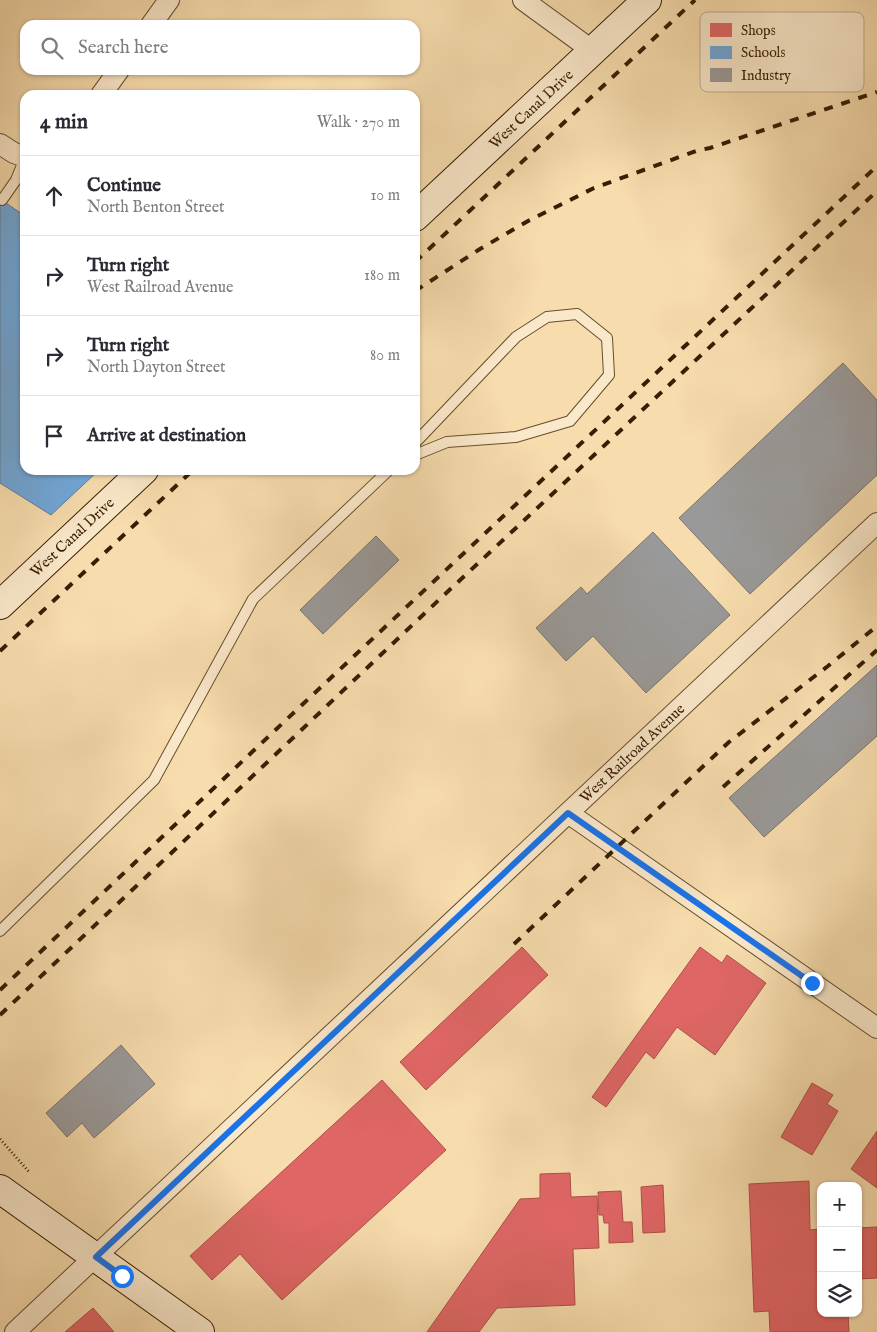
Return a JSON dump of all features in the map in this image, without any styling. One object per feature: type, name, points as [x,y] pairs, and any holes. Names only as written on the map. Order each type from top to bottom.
[{"type":"street","points":[[154,20],[168,0]]},
{"type":"street","points":[[523,0],[593,51]]},
{"type":"street","name":"West Canal Drive","points":[[420,212],[646,0]]},
{"type":"street","points":[[105,90],[115,75]]},
{"type":"street","points":[[0,144],[20,156]]},
{"type":"street","name":"West Canal Drive","points":[[0,605],[139,475]]},
{"type":"street","name":"West Railroad Avenue","points":[[16,1332],[877,523]]},
{"type":"street","points":[[568,813],[877,1028]]},
{"type":"street","points":[[0,1189],[200,1332]]},
{"type":"lane","points":[[2,200],[16,180],[20,170]]},
{"type":"lane","points":[[420,438],[516,337],[547,317],[577,314],[607,338],[609,375],[570,421],[516,437],[447,442],[420,454]]},
{"type":"lane","points":[[0,931],[154,780],[253,599],[384,475]]},
{"type":"path","points":[[0,1138],[30,1173]]},
{"type":"building: Shops","points":[[522,947],[548,975],[426,1090],[400,1062]]},
{"type":"building: Shops","points":[[700,947],[722,963],[727,955],[766,983],[715,1055],[677,1027],[654,1059],[646,1052],[606,1107],[592,1097]]},
{"type":"building: Shops","points":[[382,1080],[446,1150],[282,1300],[240,1254],[212,1280],[190,1256]]},
{"type":"building: Shops","points":[[812,1083],[833,1095],[827,1104],[838,1111],[812,1155],[781,1137]]},
{"type":"building: Shops","points":[[877,1131],[877,1188],[851,1169]]},
{"type":"building: Shops","points":[[570,1173],[571,1197],[597,1196],[599,1248],[573,1249],[575,1305],[497,1308],[479,1332],[427,1332],[520,1199],[540,1198],[540,1174]]},
{"type":"building: Shops","points":[[809,1181],[810,1230],[817,1229],[817,1317],[848,1317],[849,1332],[770,1332],[769,1311],[754,1312],[749,1184]]},
{"type":"building: Shops","points":[[663,1185],[665,1232],[643,1233],[641,1187]]},
{"type":"building: Shops","points":[[621,1191],[623,1222],[632,1222],[633,1242],[609,1243],[609,1223],[604,1223],[603,1215],[599,1215],[598,1192]]},
{"type":"building: Shops","points":[[877,1227],[877,1278],[862,1279],[862,1228]]},
{"type":"building: Shops","points":[[93,1308],[114,1332],[65,1332]]},
{"type":"building: Schools","points":[[0,199],[20,213],[20,475],[94,475],[51,515],[0,483]]},
{"type":"building: Industry","points":[[843,363],[877,400],[877,475],[750,594],[679,518]]},
{"type":"building: Industry","points":[[653,532],[730,615],[646,693],[593,636],[566,661],[536,628],[581,587],[587,594]]},
{"type":"building: Industry","points":[[376,536],[399,560],[323,634],[300,610]]},
{"type":"building: Industry","points":[[877,665],[877,736],[764,837],[729,798]]},
{"type":"building: Industry","points":[[121,1045],[155,1084],[94,1138],[82,1123],[67,1137],[46,1113]]},
{"type":"railway","points":[[420,257],[695,0]]},
{"type":"railway","points":[[420,288],[528,221],[594,188],[696,151],[877,92]]},
{"type":"railway","points":[[0,990],[877,166]]},
{"type":"railway","points":[[0,1015],[443,596],[877,191]]},
{"type":"railway","points":[[0,651],[188,475]]},
{"type":"railway","points":[[514,944],[729,742],[877,626]]},
{"type":"railway","points":[[723,787],[877,650]]},
{"type":"route","points":[[122,1276],[96,1257],[568,813],[812,983]]}]
